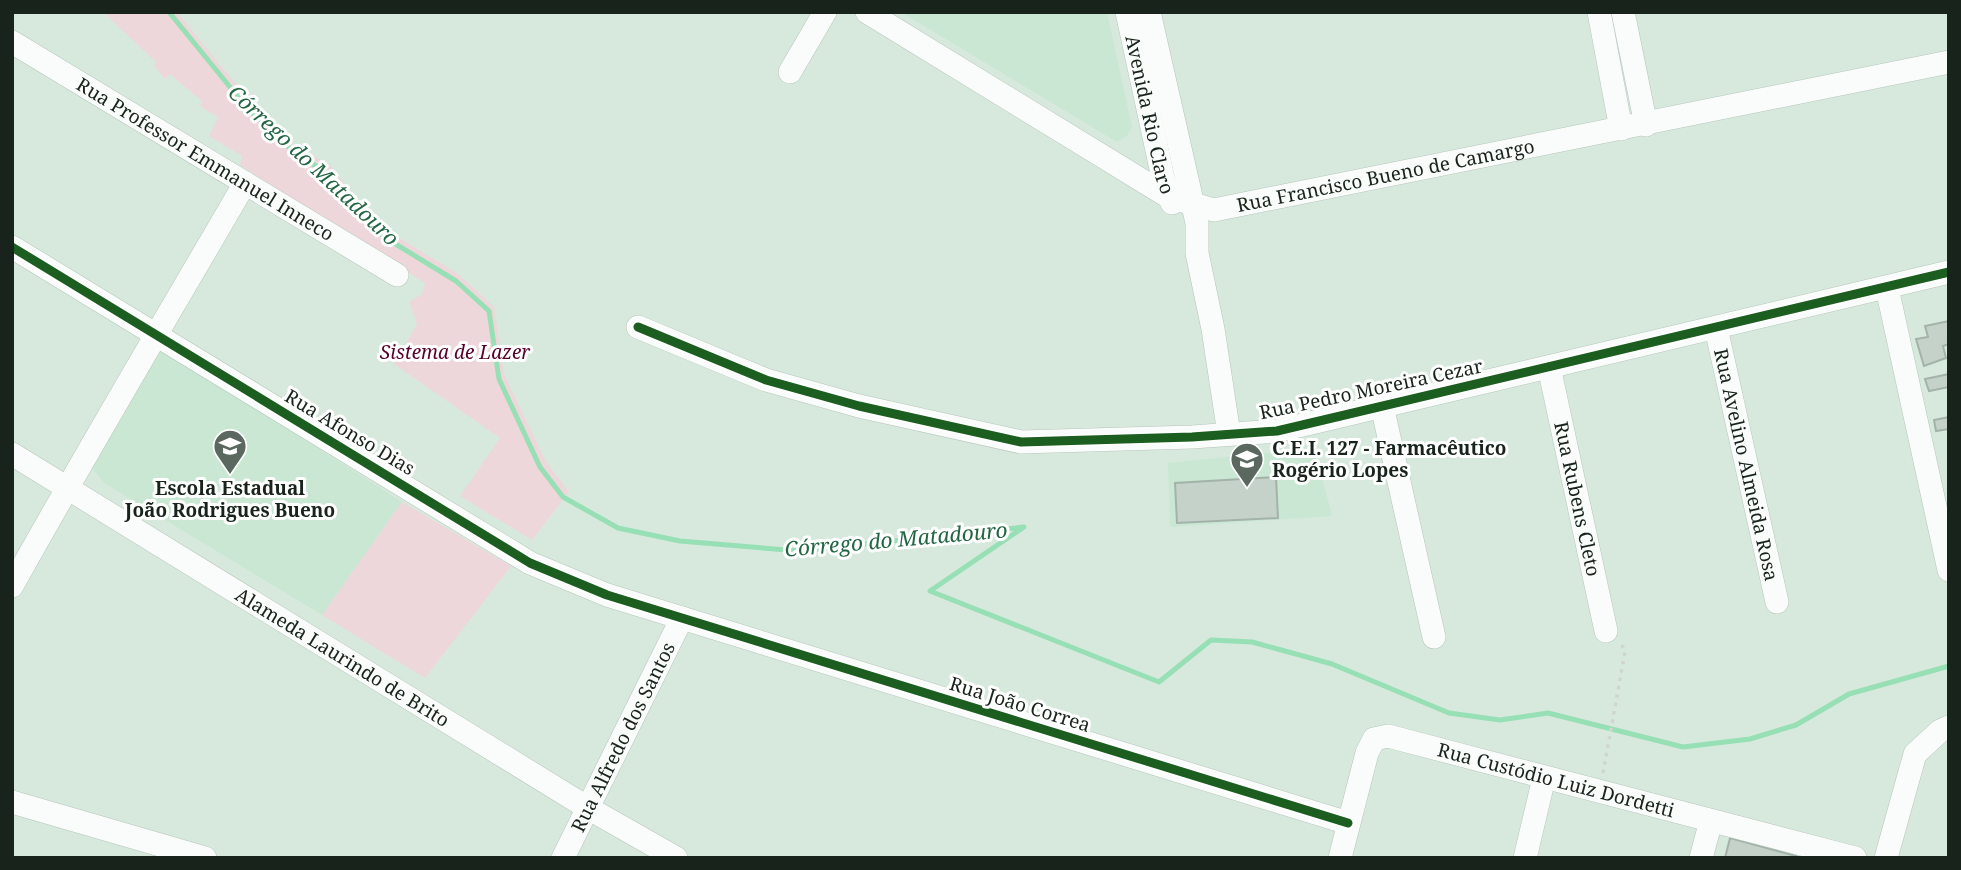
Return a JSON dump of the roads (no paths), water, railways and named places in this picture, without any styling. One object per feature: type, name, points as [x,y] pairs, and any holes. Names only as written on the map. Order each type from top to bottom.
[{"type":"street","points":[[790,72],[825,12]]},
{"type":"street","name":"Rua Francisco Bueno de Camargo","points":[[867,12],[1169,197],[1214,210],[1949,62]]},
{"type":"street","name":"Avenida Rio Claro","points":[[1127,12],[1150,123],[1169,197],[1197,253]]},
{"type":"street","name":"Avenida Rio Claro","points":[[1149,12],[1197,223],[1197,253],[1213,329],[1229,434]]},
{"type":"street","points":[[1599,12],[1621,129]]},
{"type":"street","points":[[1623,12],[1646,125]]},
{"type":"street","name":"Rua Professor Emmanuel Inneco","points":[[12,43],[397,275]]},
{"type":"street","points":[[1116,164],[1130,158],[1140,149],[1150,123]]},
{"type":"street","points":[[12,586],[245,183]]},
{"type":"street","name":"Rua Afonso Dias","points":[[12,247],[530,563],[607,595],[682,618]]},
{"type":"street","name":"Rua Pedro Moreira Cezar","points":[[638,327],[766,380],[859,406],[1021,442],[1229,434],[1277,431],[1949,272]]},
{"type":"street","points":[[1887,288],[1949,570]]},
{"type":"street","name":"Rua Avelino Almeida Rosa","points":[[1717,328],[1777,602]]},
{"type":"street","name":"Rua Rubens Cleto","points":[[1549,367],[1606,631]]},
{"type":"street","points":[[1382,406],[1434,637]]},
{"type":"street","name":"Alameda Laurindo de Brito","points":[[12,454],[588,808],[676,858]]},
{"type":"street","name":"Rua Alfredo dos Santos","points":[[563,858],[682,618]]},
{"type":"street","name":"Rua João Correa","points":[[682,618],[1348,824]]},
{"type":"street","points":[[1886,858],[1915,754],[1949,727]]},
{"type":"street","name":"Rua Custódio Luiz Dordetti","points":[[1340,858],[1367,753],[1374,739],[1388,736],[1856,858]]},
{"type":"street","points":[[1525,858],[1544,778]]},
{"type":"street","points":[[12,802],[205,858]]},
{"type":"street","points":[[1701,858],[1711,821]]},
{"type":"waterway","name":"Córrego do Matadouro","points":[[169,12],[247,108],[295,153],[329,174],[352,205],[384,237],[456,281],[489,311],[499,379],[540,467],[563,497],[618,528],[680,541],[799,551],[1024,527],[930,591],[1159,682],[1211,640],[1252,642],[1332,664],[1449,713],[1500,720],[1548,713],[1683,747],[1750,739],[1796,725],[1849,694],[1949,666]]},
{"type":"place","name":"Escola Estadual João Rodrigues Bueno","points":[[230,476]]},
{"type":"place","name":"C.E.I. 127 - Farmacêutico Rogério Lopes","points":[[1247,489]]},
{"type":"park label","name":"Sistema de Lazer","points":[[455,352]]}]
